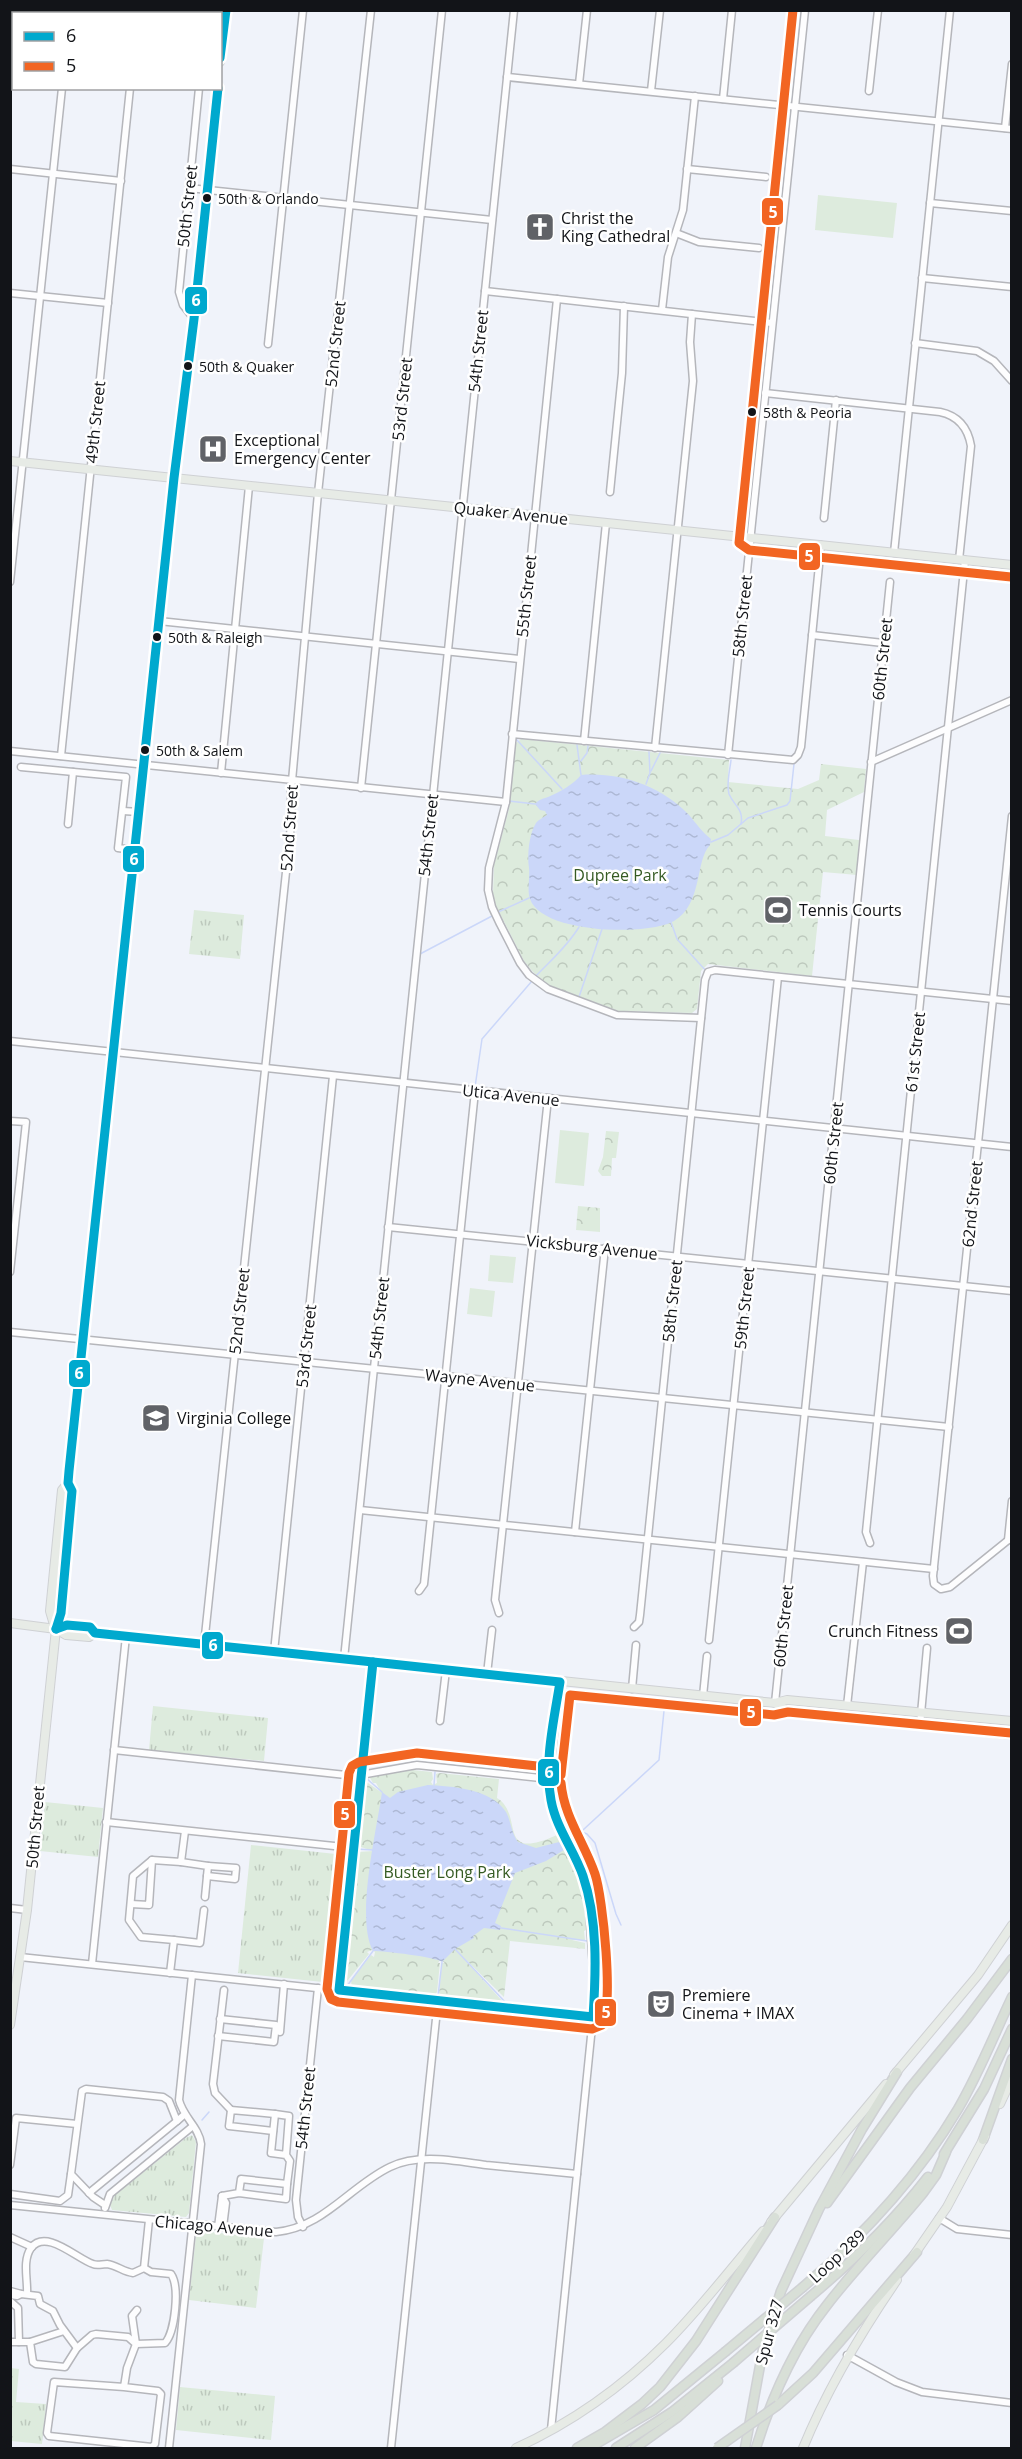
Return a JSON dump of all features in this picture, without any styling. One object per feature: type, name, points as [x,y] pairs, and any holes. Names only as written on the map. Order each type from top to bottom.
[{"type":"highway","points":[[813,2223],[910,2088],[967,2019],[1011,1959]]},
{"type":"highway","name":"Loop 289","points":[[590,2448],[654,2410],[803,2287],[865,2231],[932,2150],[976,2075],[1011,1997]]},
{"type":"highway","name":"Loop 289","points":[[616,2448],[672,2412],[733,2362],[853,2260],[890,2223],[946,2152],[984,2089],[1011,2029]]},
{"type":"highway","points":[[983,2140],[1011,2059]]},
{"type":"highway","points":[[813,2223],[862,2129],[897,2072]]},
{"type":"highway","points":[[756,2448],[780,2381],[808,2331],[844,2284],[923,2193],[936,2175],[946,2152]]},
{"type":"highway","points":[[577,2448],[605,2432],[660,2387],[696,2341],[775,2217]]},
{"type":"highway","name":"Spur 327","points":[[746,2448],[768,2328],[785,2280],[813,2223]]},
{"type":"highway","points":[[717,2448],[778,2405],[821,2364],[917,2252]]},
{"type":"highway","points":[[635,2448],[661,2431],[713,2388],[733,2362]]},
{"type":"main road","points":[[222,41],[226,10]]},
{"type":"main road","name":"50th Street","points":[[10,2025],[27,1910],[56,1629],[50,1611],[62,1490],[68,1483],[84,1340],[134,850],[218,90]]},
{"type":"main road","name":"Quaker Avenue","points":[[10,461],[1011,565]]},
{"type":"main road","points":[[10,1623],[56,1629],[67,1625],[90,1627],[95,1633],[560,1682],[775,1703],[787,1700],[1011,1721]]},
{"type":"main road","points":[[775,1703],[786,1710],[1011,1735]]},
{"type":"main road","points":[[516,2448],[551,2430],[600,2399],[658,2350],[689,2319],[978,1975],[1011,1925]]},
{"type":"main road","points":[[803,2448],[847,2355],[939,2218],[983,2140],[1011,2078]]},
{"type":"street","points":[[268,344],[303,10]]},
{"type":"street","name":"52nd Street","points":[[204,1645],[291,825],[292,781],[318,493],[371,10]]},
{"type":"street","name":"53rd Street","points":[[361,788],[442,10]]},
{"type":"street","name":"54th Street","points":[[344,1659],[514,10]]},
{"type":"street","points":[[579,84],[587,10]]},
{"type":"street","points":[[651,92],[660,10]]},
{"type":"street","points":[[723,99],[732,10]]},
{"type":"street","name":"58th Street","points":[[728,755],[805,10]]},
{"type":"street","points":[[869,91],[878,10]]},
{"type":"street","points":[[894,553],[950,10]]},
{"type":"street","points":[[507,77],[1008,128],[1011,64]]},
{"type":"street","points":[[10,582],[62,90]]},
{"type":"street","name":"49th Street","points":[[61,756],[130,90]]},
{"type":"street","name":"50th Street","points":[[194,319],[183,306],[179,292],[199,90]]},
{"type":"street","points":[[662,310],[668,257],[683,210],[695,96]]},
{"type":"street","points":[[687,169],[766,177]]},
{"type":"street","points":[[10,170],[120,181]]},
{"type":"street","points":[[189,188],[492,220]]},
{"type":"street","points":[[930,203],[1011,211]]},
{"type":"street","points":[[676,233],[699,242],[759,248]]},
{"type":"street","points":[[922,278],[1011,287]]},
{"type":"street","points":[[484,291],[772,322]]},
{"type":"street","points":[[10,293],[108,303]]},
{"type":"street","name":"55th Street","points":[[557,299],[506,802],[504,818],[489,868],[488,891],[492,907],[520,963],[529,975],[544,987],[617,1015],[701,1018]]},
{"type":"street","points":[[610,492],[622,373],[624,306]]},
{"type":"street","points":[[656,748],[693,381],[690,342],[692,314]]},
{"type":"street","points":[[915,344],[977,351],[994,360],[1011,381]]},
{"type":"street","points":[[765,393],[909,408]]},
{"type":"street","points":[[824,518],[836,400]]},
{"type":"street","name":"61st Street","points":[[870,1543],[866,1532],[948,729],[971,446],[967,430],[962,423],[948,414],[909,408]]},
{"type":"street","points":[[221,773],[249,486]]},
{"type":"street","points":[[584,741],[606,523]]},
{"type":"street","points":[[512,734],[790,761],[797,756],[801,747],[821,545]]},
{"type":"street","name":"60th Street","points":[[775,1703],[890,582]]},
{"type":"street","points":[[159,621],[519,659]]},
{"type":"street","points":[[812,635],[884,643]]},
{"type":"street","points":[[871,762],[1011,700]]},
{"type":"street","points":[[10,751],[506,802]]},
{"type":"street","points":[[47,770],[49,755]]},
{"type":"street","points":[[94,774],[96,760]]},
{"type":"street","points":[[21,767],[126,777],[118,848],[134,850]]},
{"type":"street","points":[[68,824],[74,772]]},
{"type":"street","points":[[123,811],[139,812]]},
{"type":"street","name":"62nd Street","points":[[1010,1538],[950,1587],[940,1589],[933,1581],[1011,816]]},
{"type":"street","name":"58th Street","points":[[634,1627],[639,1622],[705,980],[708,972],[715,970],[778,977]]},
{"type":"street","points":[[778,977],[1011,1001]]},
{"type":"street","name":"59th Street","points":[[710,1640],[778,977]]},
{"type":"street","name":"Utica Avenue","points":[[10,1041],[1011,1147]]},
{"type":"street","name":"53rd Street","points":[[274,1652],[333,1076]]},
{"type":"street","points":[[419,1591],[424,1584],[475,1091]]},
{"type":"street","points":[[499,1613],[495,1605],[548,1098]]},
{"type":"street","points":[[10,1121],[26,1122],[10,1272]]},
{"type":"street","name":"Vicksburg Avenue","points":[[388,1227],[1011,1290]]},
{"type":"street","points":[[575,1532],[604,1248]]},
{"type":"street","name":"Wayne Avenue","points":[[10,1332],[949,1427]]},
{"type":"street","points":[[1010,1538],[1011,1501]]},
{"type":"street","points":[[360,1510],[934,1569]]},
{"type":"street","points":[[848,1706],[863,1562]]},
{"type":"street","points":[[487,1674],[492,1630]]},
{"type":"street","points":[[92,1964],[126,1636]]},
{"type":"street","points":[[632,1689],[636,1645]]},
{"type":"street","points":[[920,1725],[927,1648]]},
{"type":"street","points":[[703,1696],[707,1656]]},
{"type":"street","points":[[339,1990],[373,1662]]},
{"type":"street","points":[[440,1721],[446,1670]]},
{"type":"street","points":[[551,2430],[594,1991],[589,1898],[580,1868],[556,1820],[550,1797],[560,1682]]},
{"type":"street","points":[[114,1750],[350,1775],[417,1765],[550,1779]]},
{"type":"street","points":[[106,1822],[353,1848]]},
{"type":"street","points":[[182,1862],[185,1831]]},
{"type":"street","points":[[130,1904],[148,1905],[152,1860]]},
{"type":"street","points":[[204,1910],[200,1943],[141,1937],[129,1920],[133,1876],[152,1860],[236,1868],[235,1879],[207,1876]]},
{"type":"street","points":[[205,1897],[208,1866]]},
{"type":"street","points":[[10,1908],[27,1910]]},
{"type":"street","points":[[170,1973],[174,1940]]},
{"type":"street","points":[[20,1957],[593,2017]]},
{"type":"street","points":[[169,2448],[201,2144],[201,2138],[181,2107],[179,2092],[192,1975]]},
{"type":"street","points":[[280,2032],[284,1984]]},
{"type":"street","name":"54th Street","points":[[303,2227],[296,2209],[296,2198],[318,1988]]},
{"type":"street","points":[[220,2227],[222,2196],[239,2193],[286,2199],[290,2161],[286,2155],[290,2116],[231,2110],[215,2093],[213,2084],[224,1990]]},
{"type":"street","points":[[391,2448],[438,2000]]},
{"type":"street","points":[[218,2036],[274,2042],[276,2025],[220,2019]]},
{"type":"street","points":[[10,2194],[60,2201],[68,2195],[80,2096],[86,2089],[166,2098],[177,2121]]},
{"type":"street","points":[[231,2110],[229,2126],[273,2131]]},
{"type":"street","points":[[89,2193],[184,2114]]},
{"type":"street","points":[[275,2114],[271,2153],[286,2155]]},
{"type":"street","points":[[10,2165],[13,2117],[77,2124]]},
{"type":"street","points":[[104,2215],[110,2193],[193,2126]]},
{"type":"street","name":"Chicago Avenue","points":[[10,2205],[276,2232],[303,2227],[383,2171],[407,2160],[420,2159],[577,2174]]},
{"type":"street","points":[[71,2174],[89,2193],[105,2205]]},
{"type":"street","points":[[239,2193],[241,2179],[287,2184]]},
{"type":"street","points":[[939,2218],[957,2229],[1011,2235]]},
{"type":"street","points":[[144,2268],[149,2220]]},
{"type":"street","points":[[10,2237],[32,2247]]},
{"type":"street","points":[[24,2294],[27,2256],[32,2247],[49,2241],[95,2265],[109,2265],[133,2273],[144,2268]]},
{"type":"street","points":[[30,2342],[33,2361],[36,2364],[64,2367],[77,2348],[96,2334],[128,2337],[136,2344],[165,2343],[171,2335],[176,2285],[171,2274],[151,2272],[144,2268]]},
{"type":"street","points":[[176,2285],[186,2286]]},
{"type":"street","points":[[10,2291],[38,2296],[42,2306],[53,2311],[77,2348]]},
{"type":"street","points":[[10,2295],[24,2294]]},
{"type":"street","points":[[10,2301],[18,2308],[19,2342]]},
{"type":"street","points":[[124,2387],[127,2368],[136,2344],[132,2316],[137,2310]]},
{"type":"street","points":[[10,2342],[30,2342],[64,2331]]},
{"type":"street","points":[[171,2335],[181,2337]]},
{"type":"street","points":[[847,2355],[896,2382],[922,2392],[1011,2403]]},
{"type":"street","points":[[54,2382],[124,2387],[158,2391],[161,2394],[155,2444],[152,2446],[49,2436],[47,2433],[54,2382]]},
{"type":"street","points":[[157,2425],[171,2426]]},
{"type":"green space","points":[[818,195],[897,203],[893,238],[815,230]]},
{"type":"green space","name":"Dupree Park","points":[[521,739],[729,760],[728,782],[798,789],[819,780],[821,764],[866,769],[864,792],[827,810],[825,836],[859,840],[857,875],[823,872],[812,976],[708,964],[701,971],[697,1009],[692,1013],[618,1011],[549,985],[533,972],[524,961],[495,904],[493,893],[494,865],[509,809],[515,744]]},
{"type":"green space","name":"Tennis Courts","points":[[770,898],[792,902],[790,921],[777,923],[764,919],[766,900]]},
{"type":"green space","points":[[194,910],[244,915],[240,959],[189,954]]},
{"type":"green space","points":[[560,1130],[589,1133],[584,1186],[555,1183]]},
{"type":"green space","points":[[606,1131],[619,1132],[616,1158],[612,1158],[611,1176],[602,1176],[598,1171],[603,1157]]},
{"type":"green space","points":[[578,1206],[600,1208],[600,1232],[576,1230]]},
{"type":"green space","points":[[490,1255],[516,1257],[513,1283],[488,1281]]},
{"type":"green space","points":[[470,1288],[495,1291],[492,1317],[467,1314]]},
{"type":"green space","points":[[153,1706],[268,1718],[264,1761],[149,1750]]},
{"type":"green space","name":"Buster Long Park","points":[[413,1770],[432,1772],[433,1785],[437,1783],[436,1774],[439,1773],[499,1779],[497,1798],[505,1806],[518,1840],[525,1843],[538,1842],[557,1835],[580,1880],[586,1930],[584,1931],[585,1940],[572,1940],[585,1943],[585,1949],[510,1941],[504,1997],[455,1949],[504,2003],[442,1996],[439,1993],[442,1963],[445,1963],[440,1960],[437,1992],[434,1996],[352,1987],[351,1981],[371,1955],[374,1957],[375,1952],[372,1950],[367,1952],[369,1954],[344,1982],[358,1852],[373,1851],[358,1846],[365,1781],[381,1792],[369,1776]]},
{"type":"green space","points":[[45,1802],[103,1808],[98,1857],[40,1851]]},
{"type":"green space","points":[[251,1845],[345,1855],[332,1983],[238,1973]]},
{"type":"green space","points":[[192,2135],[196,2142],[189,2213],[186,2217],[112,2210],[110,2205],[115,2195]]},
{"type":"green space","points":[[202,2231],[264,2238],[256,2308],[189,2300],[196,2236]]},
{"type":"green space","points":[[11,2368],[19,2369],[16,2402],[46,2404],[42,2444],[11,2441]]},
{"type":"green space","points":[[180,2387],[275,2396],[271,2440],[176,2430]]},
{"type":"water","points":[[581,775],[611,776],[640,783],[653,789],[678,805],[711,839],[702,861],[690,904],[674,921],[642,929],[597,929],[554,919],[539,911],[530,899],[528,857],[530,839],[536,823],[547,815],[535,804],[566,788]]},
{"type":"water","points":[[428,1785],[470,1790],[491,1798],[506,1812],[518,1842],[536,1848],[559,1842],[564,1850],[546,1861],[515,1873],[495,1923],[501,1926],[500,1930],[484,1928],[473,1936],[474,1938],[455,1949],[442,1962],[421,1956],[373,1951],[368,1936],[366,1917],[369,1873],[382,1792],[390,1798],[398,1792]]},
{"type":"waterway","points":[[517,740],[562,789]]},
{"type":"waterway","points":[[577,745],[581,775]]},
{"type":"waterway","points":[[581,761],[587,753],[588,746]]},
{"type":"waterway","points":[[646,784],[650,773],[649,752]]},
{"type":"waterway","points":[[651,771],[660,753]]},
{"type":"waterway","points":[[731,760],[728,790],[740,811],[741,824]]},
{"type":"waterway","points":[[711,842],[728,835],[748,818],[787,805],[790,801],[794,764]]},
{"type":"waterway","points":[[509,801],[535,804]]},
{"type":"waterway","points":[[496,913],[529,898]]},
{"type":"waterway","points":[[420,954],[492,916]]},
{"type":"waterway","points":[[671,922],[677,939],[707,972]]},
{"type":"waterway","points":[[535,977],[564,947],[579,927]]},
{"type":"waterway","points":[[579,997],[602,929]]},
{"type":"waterway","points":[[475,1087],[482,1039],[532,981]]},
{"type":"waterway","points":[[571,1841],[659,1760],[665,1701]]},
{"type":"waterway","points":[[434,1785],[435,1772]]},
{"type":"waterway","points":[[366,1778],[382,1792]]},
{"type":"waterway","points":[[582,1832],[595,1843],[621,1925]]},
{"type":"waterway","points":[[357,1849],[373,1850]]},
{"type":"waterway","points":[[501,1928],[587,1941]]},
{"type":"waterway","points":[[455,1949],[506,2003]]},
{"type":"waterway","points":[[347,1986],[373,1951]]},
{"type":"waterway","points":[[438,1996],[442,1962]]},
{"type":"waterway","points":[[202,2120],[209,2112]]},
{"type":"transit line","name":"6","points":[[222,42],[226,10]]},
{"type":"transit line","name":"5","points":[[793,10],[739,543],[749,550],[1011,577]]},
{"type":"transit line","name":"6","points":[[56,1629],[61,1613],[72,1491],[68,1483],[69,1471],[174,478],[194,319],[218,90]]},
{"type":"transit line","name":"6","points":[[56,1629],[67,1625],[90,1627],[95,1633],[373,1662]]},
{"type":"transit line","name":"6","points":[[373,1662],[560,1682],[551,1741],[549,1785],[553,1810],[575,1857],[588,1893],[594,1928],[593,2017],[339,1990],[373,1662]]},
{"type":"transit line","name":"5","points":[[561,1775],[570,1695],[774,1715],[788,1712],[1011,1733]]},
{"type":"transit line","name":"5","points":[[537,1766],[417,1753],[359,1762],[352,1766],[349,1773],[327,1989],[331,1999],[338,2002],[592,2029],[602,2025],[607,1997],[607,1975],[604,1927],[598,1887],[591,1862],[566,1807],[561,1783]]},
{"type":"place","name":"50th & Orlando","points":[[207,198]]},
{"type":"place","name":"Christ the King Cathedral","points":[[540,227]]},
{"type":"place","name":"50th & Quaker","points":[[188,366]]},
{"type":"place","name":"58th & Peoria","points":[[752,412]]},
{"type":"place","name":"Exceptional Emergency Center","points":[[213,449]]},
{"type":"place","name":"50th & Raleigh","points":[[157,637]]},
{"type":"place","name":"50th & Salem","points":[[145,750]]},
{"type":"place","name":"Tennis Courts","points":[[778,910]]},
{"type":"place","name":"Virginia College","points":[[156,1418]]},
{"type":"place","name":"Crunch Fitness","points":[[959,1631]]},
{"type":"place","name":"Premiere Cinema + IMAX","points":[[661,2004]]}]
